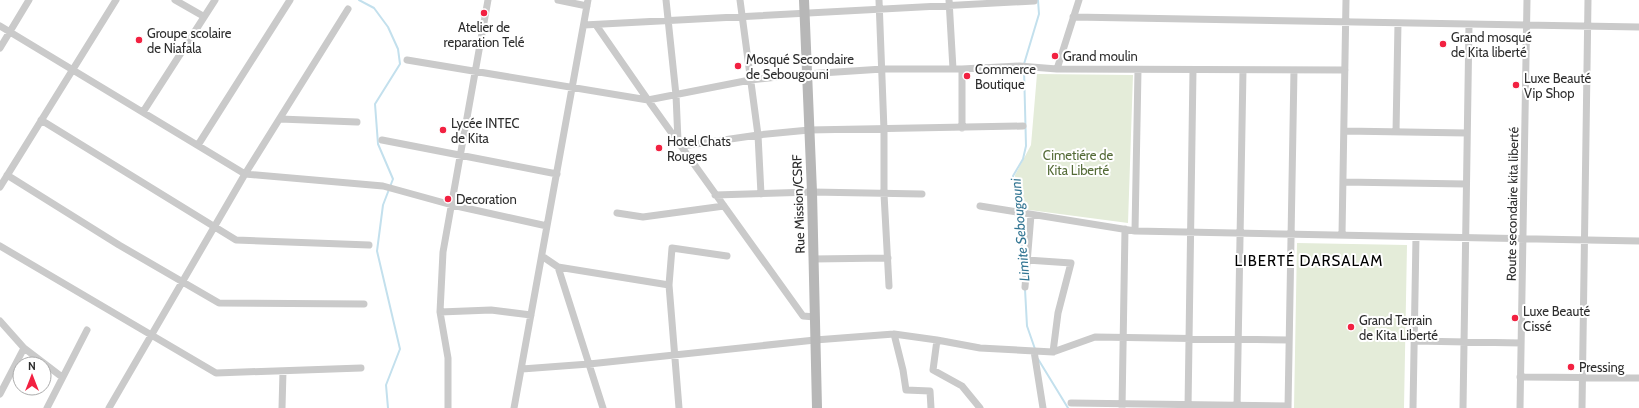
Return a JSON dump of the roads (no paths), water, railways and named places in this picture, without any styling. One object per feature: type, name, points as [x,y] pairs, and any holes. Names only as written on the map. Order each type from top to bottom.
[{"type":"main road","name":"Rue Mission/CSRF","points":[[804,0],[808,130],[812,192],[817,408]]},
{"type":"street","points":[[0,48],[29,0]]},
{"type":"street","points":[[0,187],[116,0]]},
{"type":"street","points":[[175,0],[203,16]]},
{"type":"street","points":[[143,112],[203,16],[215,0]]},
{"type":"street","points":[[198,145],[290,0]]},
{"type":"street","points":[[448,408],[448,358],[440,312],[443,252],[488,0]]},
{"type":"street","points":[[514,408],[588,3],[558,0]]},
{"type":"street","points":[[666,0],[680,144]]},
{"type":"street","points":[[740,0],[741,17],[758,135],[761,194]]},
{"type":"street","points":[[879,0],[883,69],[884,194],[889,286]]},
{"type":"street","points":[[1057,69],[1079,0]]},
{"type":"street","points":[[1342,235],[1346,0]]},
{"type":"street","name":"Route secondaire kita liberté","points":[[1520,408],[1527,0]]},
{"type":"street","points":[[1582,408],[1588,0]]},
{"type":"street","points":[[584,25],[880,9],[949,3],[1034,1]]},
{"type":"street","points":[[949,3],[953,69]]},
{"type":"street","points":[[109,408],[245,174],[348,9]]},
{"type":"street","points":[[1073,18],[1639,27]]},
{"type":"street","points":[[1396,132],[1398,23]]},
{"type":"street","points":[[1462,408],[1469,24]]},
{"type":"street","points":[[596,25],[715,195],[803,316],[815,317]]},
{"type":"street","points":[[0,26],[245,174],[383,186],[452,205],[548,226]]},
{"type":"street","points":[[407,60],[648,100],[750,80],[806,74],[883,69],[962,69],[1019,66],[1057,69],[1138,70],[1345,70]]},
{"type":"street","points":[[962,69],[962,128]]},
{"type":"street","points":[[1135,231],[1138,70]]},
{"type":"street","points":[[1188,406],[1193,70]]},
{"type":"street","points":[[1237,407],[1243,70]]},
{"type":"street","points":[[1071,403],[1122,406],[1288,407],[1294,70]]},
{"type":"street","points":[[280,119],[357,122]]},
{"type":"street","points":[[42,120],[236,240],[369,245]]},
{"type":"street","points":[[680,144],[808,130],[884,130],[1023,126]]},
{"type":"street","points":[[1344,131],[1467,133]]},
{"type":"street","points":[[382,140],[557,174]]},
{"type":"street","points":[[7,176],[119,246],[219,303],[364,304]]},
{"type":"street","points":[[1343,182],[1466,184]]},
{"type":"street","points":[[715,195],[812,192],[922,194]]},
{"type":"street","points":[[617,214],[643,216],[724,206]]},
{"type":"street","points":[[980,206],[1135,231],[1639,241]]},
{"type":"street","points":[[1025,287],[1031,215]]},
{"type":"street","points":[[1122,406],[1125,229]]},
{"type":"street","points":[[1416,236],[1413,408],[1419,408]]},
{"type":"street","points":[[0,246],[216,373],[361,368]]},
{"type":"street","points":[[679,408],[669,285],[672,248],[727,256]]},
{"type":"street","points":[[542,256],[558,267],[669,285]]},
{"type":"street","points":[[813,258],[888,258]]},
{"type":"street","points":[[1027,260],[1071,263],[1058,313],[1053,352]]},
{"type":"street","points":[[558,267],[603,408]]},
{"type":"street","points":[[440,312],[491,310],[531,315]]},
{"type":"street","points":[[0,320],[24,348],[62,377]]},
{"type":"street","points":[[47,408],[87,330]]},
{"type":"street","points":[[522,369],[589,364],[815,340],[894,334],[980,348],[1053,352],[1095,337],[1289,340]]},
{"type":"street","points":[[894,334],[903,370],[906,390],[930,391],[931,408]]},
{"type":"street","points":[[937,340],[933,370],[962,386],[980,408]]},
{"type":"street","points":[[1414,341],[1521,343]]},
{"type":"street","points":[[0,394],[24,348]]},
{"type":"street","points":[[1034,351],[1043,408]]},
{"type":"street","points":[[282,408],[283,371]]},
{"type":"street","points":[[1520,377],[1639,378]]},
{"type":"waterway","points":[[359,0],[374,8],[388,27],[398,49],[400,64],[375,104],[378,144],[393,179],[383,205],[377,251],[400,349],[386,385],[388,408]]},
{"type":"waterway","name":"Limite Sebougouni","points":[[1024,64],[1039,14],[1038,0]]},
{"type":"waterway","name":"Limite Sebougouni","points":[[1019,211],[1013,176],[1023,159],[1026,146],[1024,69]]},
{"type":"waterway","name":"Limite Sebougouni","points":[[1020,215],[1023,268]]},
{"type":"waterway","name":"Limite Sebougouni","points":[[1025,289],[1027,326],[1035,349]]},
{"type":"waterway","name":"Limite Sebougouni","points":[[1038,359],[1068,408]]},
{"type":"place","name":"Atelier de reparation Telé","points":[[484,13]]},
{"type":"place","name":"Groupe scolaire de Niafala","points":[[139,40]]},
{"type":"place","name":"Grand mosqué de Kita liberté","points":[[1443,44]]},
{"type":"place","name":"Grand moulin","points":[[1055,56]]},
{"type":"place","name":"Mosqué Secondaire de Sebougouni","points":[[738,66]]},
{"type":"place","name":"Commerce Boutique","points":[[967,76]]},
{"type":"place","name":"Luxe Beauté Vip Shop","points":[[1516,85]]},
{"type":"place","name":"Lycée INTEC de Kita","points":[[443,130]]},
{"type":"place","name":"Hotel Chats Rouges","points":[[659,148]]},
{"type":"place","name":"Decoration","points":[[448,199]]},
{"type":"place","name":"Luxe Beauté Cissé","points":[[1515,318]]},
{"type":"place","name":"Grand Terrain de Kita Liberté","points":[[1351,327]]},
{"type":"place","name":"Pressing","points":[[1571,367]]},
{"type":"district","name":"LIBERTÉ DARSALAM","points":[[1309,261]]},
{"type":"park label","name":"Cimetiére de Kita Liberté","points":[[1078,162]]}]
